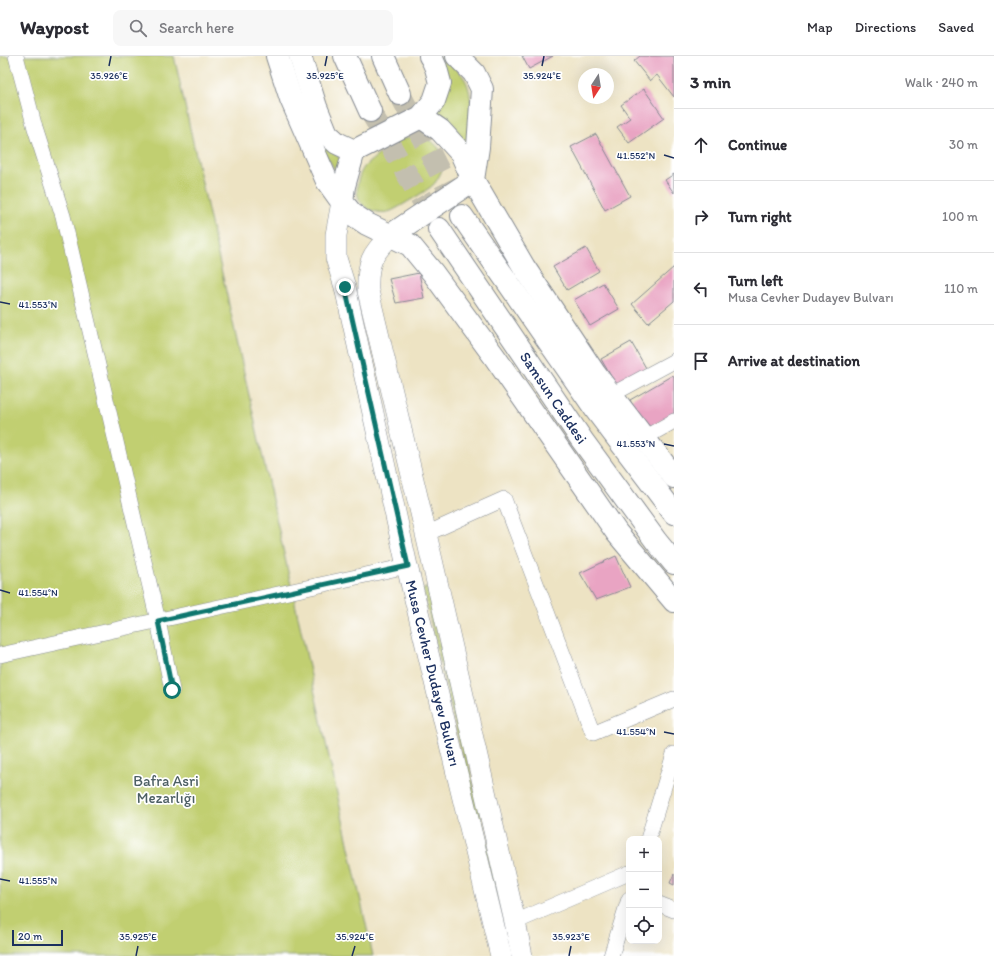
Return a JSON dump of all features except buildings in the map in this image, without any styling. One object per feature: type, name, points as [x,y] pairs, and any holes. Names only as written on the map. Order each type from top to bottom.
[{"type":"highway","points":[[277,56],[291,99],[327,181],[342,202],[352,214],[367,224],[410,245],[433,273],[494,356],[617,533],[674,601]]},
{"type":"highway","points":[[300,56],[316,107],[327,134],[337,143],[354,151]]},
{"type":"highway","points":[[344,56],[370,111]]},
{"type":"highway","points":[[383,56],[400,94]]},
{"type":"highway","points":[[342,202],[344,186],[354,151],[421,116],[434,101],[440,83],[436,68],[430,56]]},
{"type":"highway","points":[[391,235],[473,180],[478,146],[482,89],[474,73],[457,56]]},
{"type":"highway","points":[[421,116],[440,130],[461,153],[473,180],[529,273],[595,374],[674,478]]},
{"type":"highway","name":"Samsun Caddesi","points":[[462,216],[596,410],[674,513]]},
{"type":"highway","name":"Samsun Caddesi","points":[[439,229],[582,440],[656,541],[674,563]]},
{"type":"main road","name":"Musa Cevher Dudayev Bulvarı","points":[[342,202],[336,235],[336,258],[345,287],[408,566],[501,956]]},
{"type":"main road","name":"Musa Cevher Dudayev Bulvarı","points":[[391,235],[376,251],[370,262],[367,275],[368,291],[426,534],[522,956]]},
{"type":"street","points":[[16,56],[35,128],[63,216],[158,621],[172,690]]},
{"type":"street","points":[[611,395],[674,361]]},
{"type":"street","points":[[644,438],[674,421]]},
{"type":"street","points":[[426,534],[504,499],[593,733],[674,699]]},
{"type":"street","points":[[0,655],[408,566]]},
{"type":"street","points":[[649,836],[674,754]]},
{"type":"street","points":[[515,922],[626,874]]},
{"type":"street","points":[[662,905],[674,910]]},
{"type":"street","points":[[611,956],[626,908]]},
{"type":"green space","name":"Bafra Asri Mezarlığı","points":[[0,56],[174,56],[373,956],[0,956]]},
{"type":"green space","points":[[442,56],[457,69],[468,85],[471,112],[468,149],[465,150],[458,132],[452,123],[448,119],[435,113]]},
{"type":"green space","points":[[410,136],[432,142],[441,151],[443,164],[438,178],[434,184],[413,199],[391,211],[382,212],[368,209],[361,203],[357,193],[358,181],[362,171],[368,163],[401,138],[408,138]]},
{"type":"green space","points":[[321,142],[343,161],[337,173],[319,144]]},
{"type":"green space","points":[[427,588],[514,956],[510,956],[423,589]]},
{"type":"tunnel","points":[[400,94],[462,216]]},
{"type":"tunnel","points":[[370,111],[438,227]]},
{"type":"route","points":[[172,690],[158,621],[408,566],[345,287]]}]
